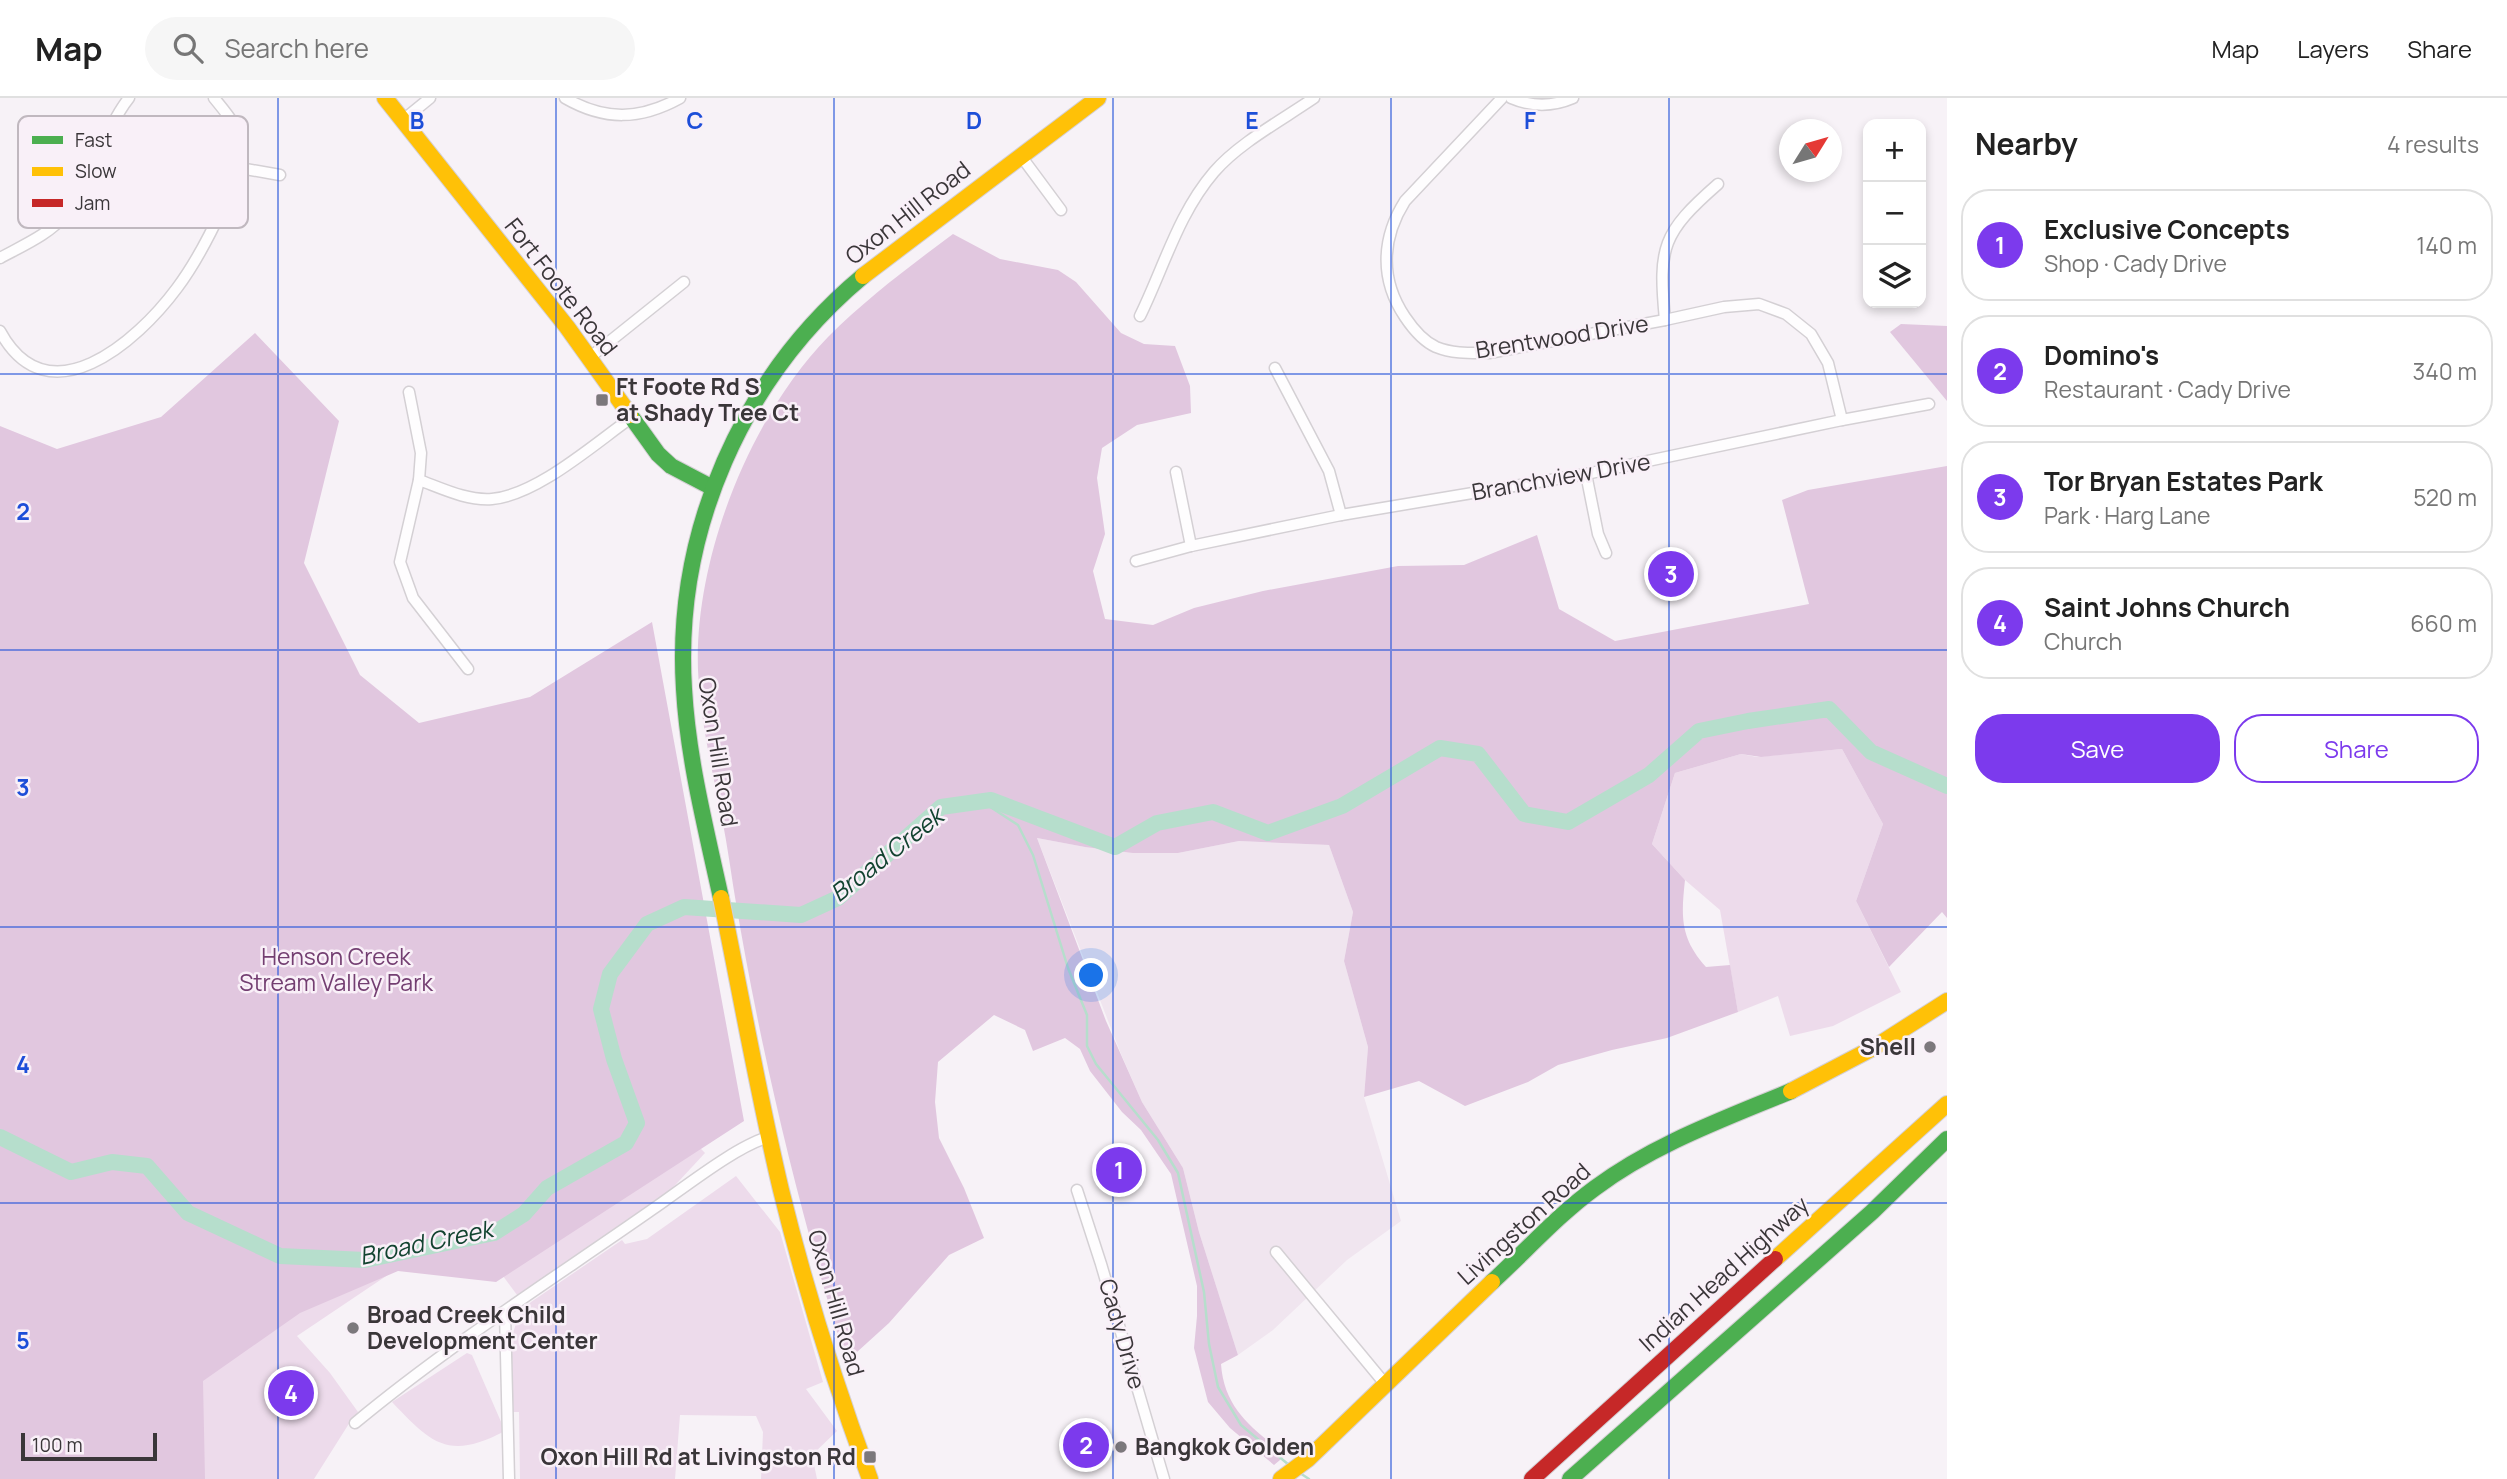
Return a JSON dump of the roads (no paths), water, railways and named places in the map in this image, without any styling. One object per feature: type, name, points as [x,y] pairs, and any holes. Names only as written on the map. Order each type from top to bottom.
[{"type":"main road","name":"Fort Foote Road","points":[[385,98],[567,327],[658,454],[671,466],[713,488]]},
{"type":"main road","name":"Oxon Hill Road","points":[[870,1479],[837,1389],[805,1282],[770,1137],[690,754],[682,668],[684,610],[700,531],[713,488],[741,426],[783,360],[825,310],[887,255],[1098,98]]},
{"type":"main road","name":"Livingston Road","points":[[1281,1479],[1303,1462],[1385,1385],[1560,1217],[1607,1179],[1653,1152],[1851,1062],[1947,1001]]},
{"type":"main road","name":"Indian Head Highway","points":[[1532,1479],[1947,1104]]},
{"type":"main road","points":[[1570,1479],[1872,1212],[1947,1139]]},
{"type":"street","points":[[117,116],[128,98]]},
{"type":"street","points":[[214,98],[227,116]]},
{"type":"street","points":[[403,120],[430,98]]},
{"type":"street","points":[[565,98],[599,113],[629,115],[656,110],[680,98]]},
{"type":"street","points":[[1140,316],[1183,218],[1214,172],[1232,154],[1314,98]]},
{"type":"street","name":"Brentwood Drive","points":[[1502,98],[1416,189],[1396,215],[1386,250],[1387,275],[1392,294],[1410,325],[1422,338],[1436,346],[1467,354],[1513,349],[1724,307],[1759,304],[1786,314],[1811,334],[1828,363],[1842,420]]},
{"type":"street","points":[[1511,98],[1542,105],[1562,103],[1573,98]]},
{"type":"street","points":[[1021,156],[1061,210]]},
{"type":"street","points":[[248,169],[280,175]]},
{"type":"street","points":[[1665,320],[1662,278],[1664,249],[1681,220],[1718,184]]},
{"type":"street","points":[[0,258],[51,228]]},
{"type":"street","points":[[0,331],[17,356],[40,369],[72,371],[86,367],[136,333],[165,303],[181,283],[213,228]]},
{"type":"street","points":[[589,358],[684,282]]},
{"type":"street","points":[[1275,368],[1329,471],[1341,515]]},
{"type":"street","points":[[409,392],[421,453],[419,480],[400,562],[413,598],[468,669]]},
{"type":"street","name":"Branchview Drive","points":[[1136,561],[1191,546],[1341,515],[1586,474],[1929,404]]},
{"type":"street","points":[[419,480],[463,496],[491,499],[531,488],[631,418]]},
{"type":"street","points":[[1176,472],[1191,546]]},
{"type":"street","points":[[1586,474],[1598,534],[1606,553]]},
{"type":"street","points":[[355,1423],[382,1400],[505,1312],[716,1166],[758,1140],[770,1137]]},
{"type":"street","name":"Cady Drive","points":[[1077,1190],[1164,1479]]},
{"type":"street","points":[[1276,1252],[1385,1385]]},
{"type":"street","points":[[505,1312],[509,1479]]},
{"type":"waterway","name":"Broad Creek","points":[[0,1137],[71,1172],[112,1162],[147,1166],[188,1213],[280,1256],[365,1260],[494,1233],[524,1214],[547,1188],[626,1143],[637,1123],[614,1059],[601,1009],[610,974],[647,924],[684,907],[801,915],[838,898],[941,807],[991,800],[1115,847],[1157,823],[1213,812],[1268,833],[1342,806],[1440,748],[1478,754],[1524,814],[1568,822],[1649,775],[1699,731],[1829,709],[1871,752],[1947,786]]},
{"type":"waterway","points":[[981,801],[1018,825],[1033,855],[1068,968],[1087,1015],[1087,1046],[1096,1064],[1158,1140],[1178,1173],[1204,1292],[1209,1344],[1218,1387],[1241,1425],[1289,1465]]},
{"type":"waterway","points":[[1300,1473],[1309,1479]]},
{"type":"place","name":"Ft Foote Rd S at Shady Tree Ct","points":[[602,400]]},
{"type":"place","name":"Tor Bryan Estates Park","points":[[1671,574]]},
{"type":"place","name":"Shell","points":[[1930,1047]]},
{"type":"place","name":"Exclusive Concepts","points":[[1119,1170]]},
{"type":"place","name":"Broad Creek Child Development Center","points":[[353,1328]]},
{"type":"place","name":"Saint Johns Church","points":[[291,1393]]},
{"type":"place","name":"Domino's","points":[[1086,1445]]},
{"type":"place","name":"Bangkok Golden","points":[[1121,1447]]},
{"type":"place","name":"Oxon Hill Rd at Livingston Rd","points":[[870,1457]]},
{"type":"park label","name":"Henson Creek Stream Valley Park","points":[[336,970]]}]
